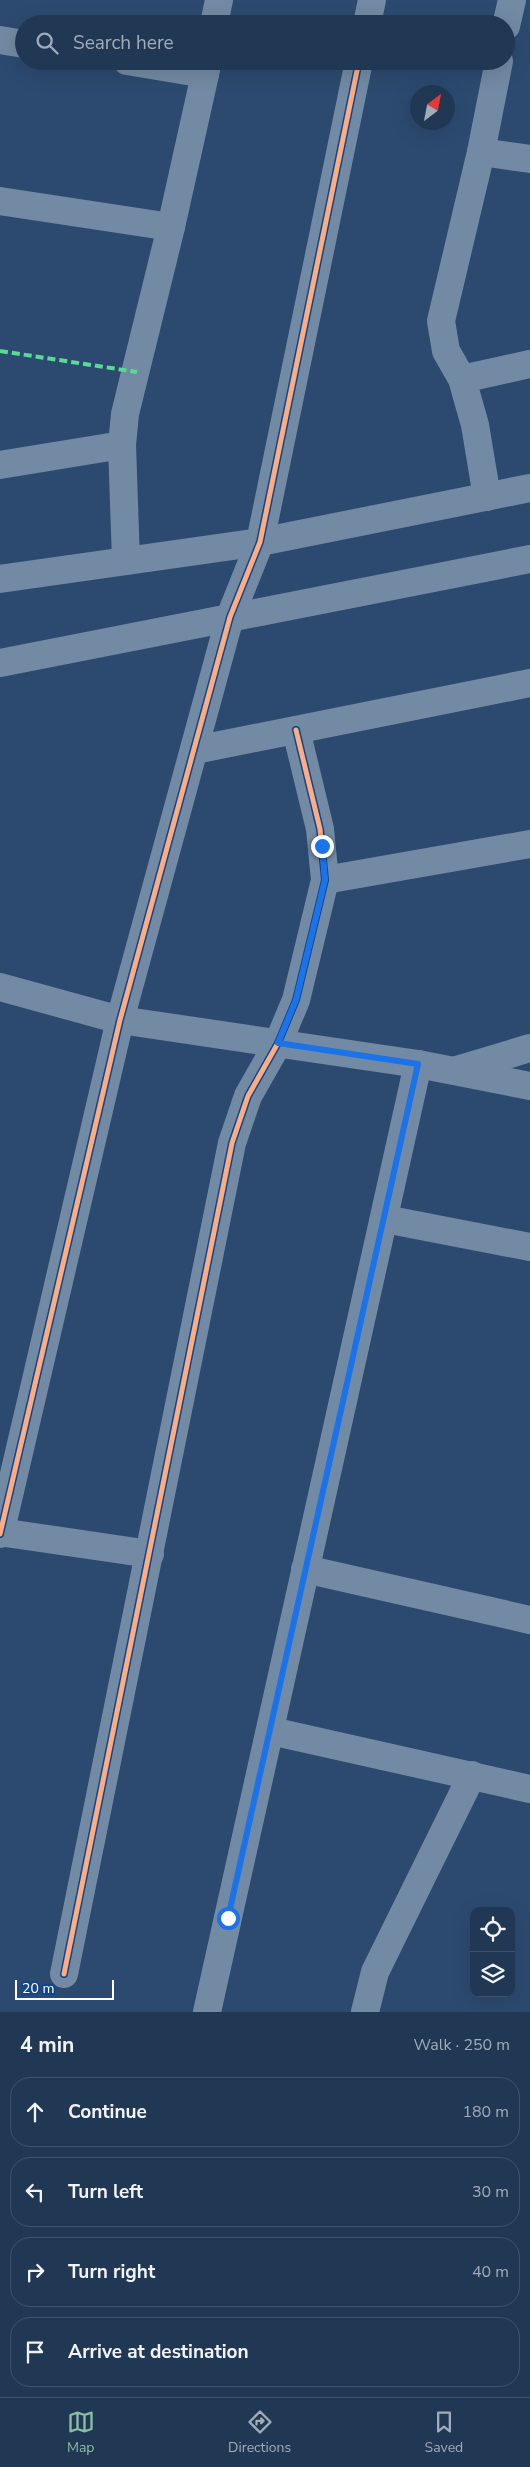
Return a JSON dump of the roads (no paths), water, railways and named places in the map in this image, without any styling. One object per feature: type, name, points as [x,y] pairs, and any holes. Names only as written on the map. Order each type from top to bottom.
[{"type":"street","points":[[216,15],[219,0]]},
{"type":"street","points":[[369,15],[372,0]]},
{"type":"street","points":[[509,15],[512,0]]},
{"type":"street","points":[[0,40],[15,42]]},
{"type":"street","points":[[126,561],[122,445],[125,414],[171,227],[207,70]]},
{"type":"street","points":[[150,1554],[0,1533],[120,1020],[230,617],[260,542],[277,470],[357,70]]},
{"type":"street","points":[[487,497],[475,425],[462,379],[446,351],[441,321],[497,70]]},
{"type":"street","points":[[480,152],[530,159]]},
{"type":"street","points":[[0,201],[171,227]]},
{"type":"street","points":[[462,379],[530,364]]},
{"type":"street","points":[[0,465],[122,445]]},
{"type":"street","points":[[0,579],[260,542],[530,488]]},
{"type":"street","points":[[0,663],[530,559]]},
{"type":"street","points":[[195,750],[530,682]]},
{"type":"street","points":[[64,1974],[232,1143],[248,1096],[278,1043],[296,1000],[325,880],[320,829],[296,730]]},
{"type":"street","points":[[325,880],[530,844]]},
{"type":"street","points":[[0,987],[120,1020],[418,1064],[530,1086]]},
{"type":"street","points":[[455,1071],[530,1048]]},
{"type":"street","points":[[208,2012],[418,1064]]},
{"type":"street","points":[[385,1219],[530,1247]]},
{"type":"street","points":[[305,1569],[530,1620]]},
{"type":"street","points":[[271,1731],[530,1789]]},
{"type":"street","points":[[365,2012],[375,1972],[472,1775]]}]
